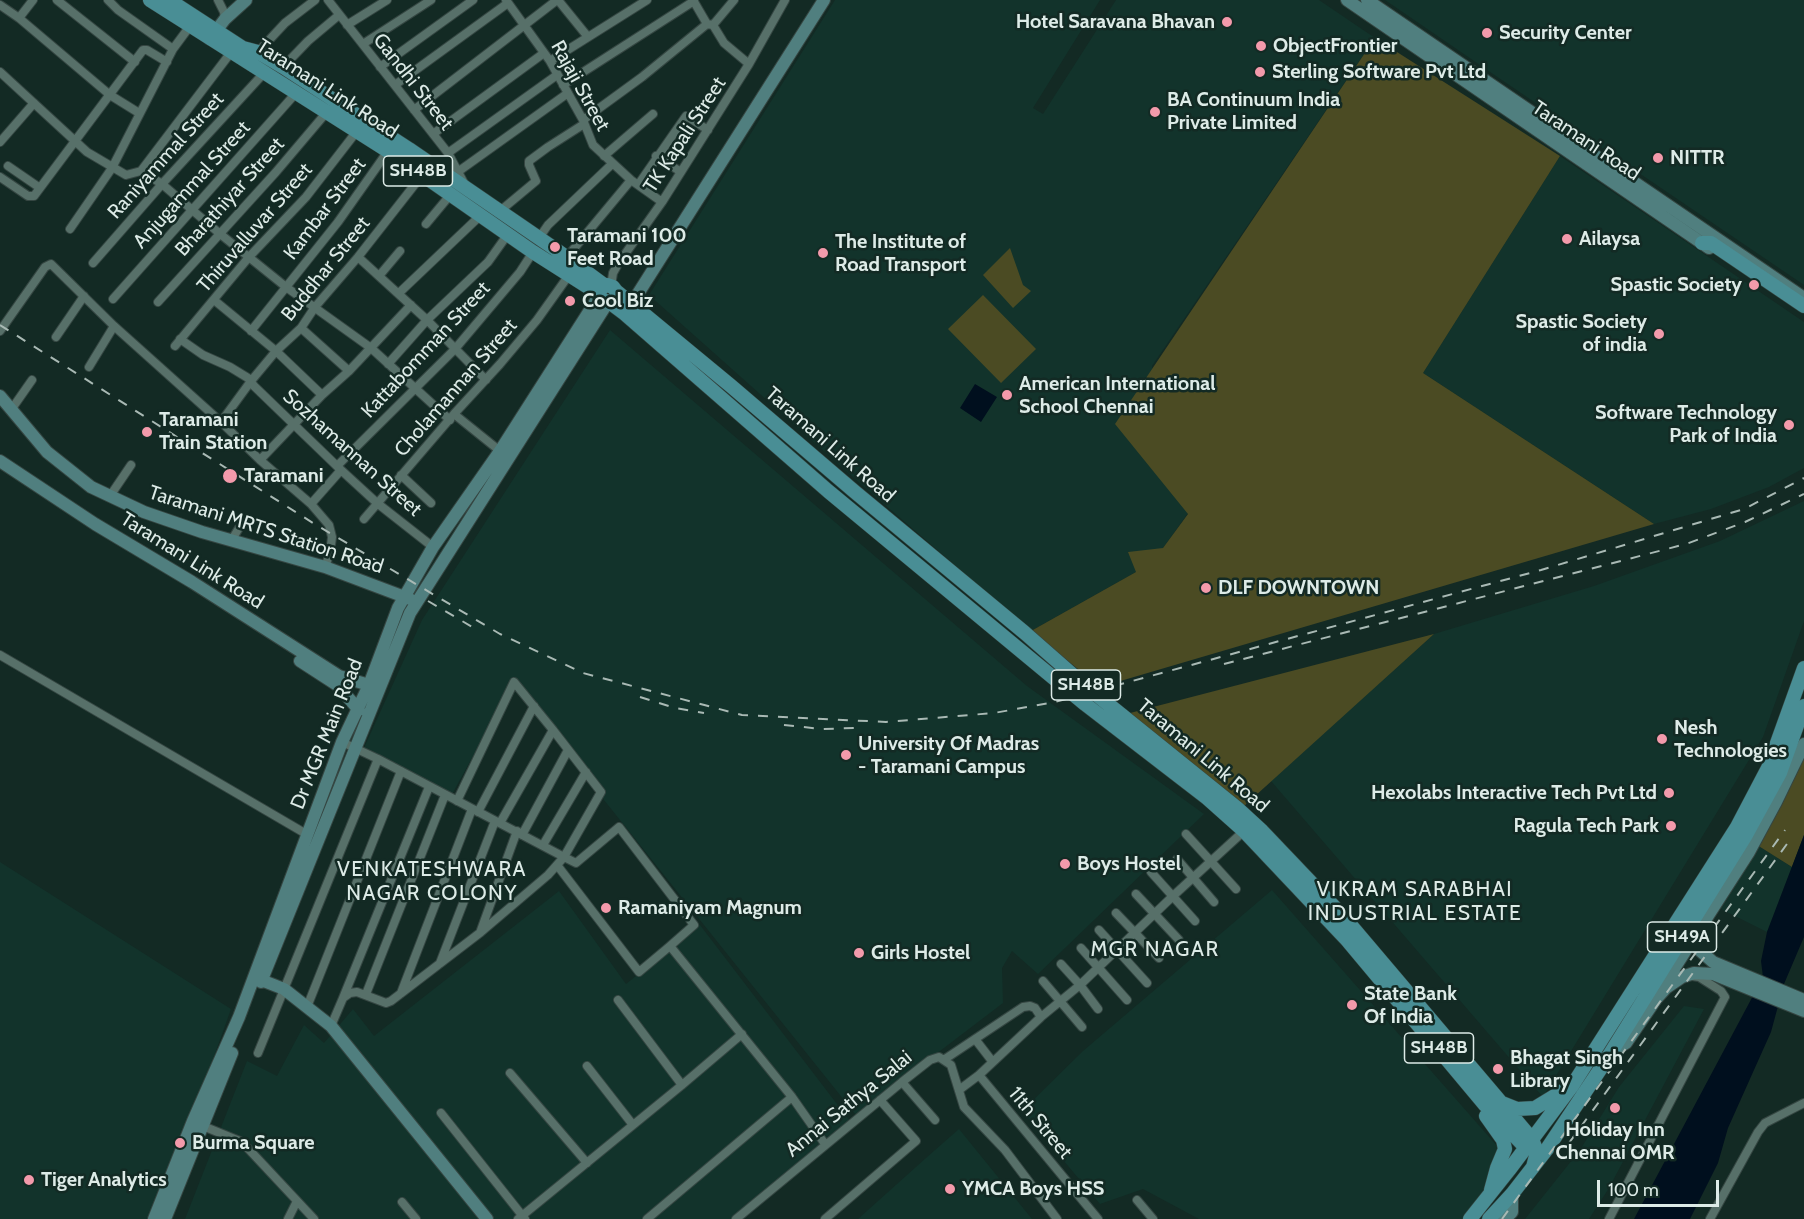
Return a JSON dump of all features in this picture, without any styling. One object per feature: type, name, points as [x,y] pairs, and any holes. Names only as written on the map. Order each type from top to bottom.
[{"type":"main road","name":"Taramani Link Road","points":[[150,0],[190,26],[217,30],[232,51],[423,174],[533,252],[569,275],[607,294],[731,386],[1082,683],[1237,807],[1343,916],[1503,1103],[1529,1143]]},
{"type":"main road","name":"Taramani Link Road","points":[[169,0],[243,48],[258,52],[283,67],[467,188],[567,257],[607,294]]},
{"type":"main road","points":[[1702,243],[1711,243],[1804,306]]},
{"type":"main road","name":"Taramani Link Road","points":[[629,309],[828,491],[1085,704],[1207,798],[1245,831],[1347,940],[1485,1105],[1529,1143]]},
{"type":"main road","name":"SH49A","points":[[1470,1219],[1572,1086],[1737,827],[1768,768],[1804,668]]},
{"type":"main road","name":"SH49A","points":[[1489,1219],[1537,1162],[1611,1052],[1746,835],[1780,773],[1804,706]]},
{"type":"main road","points":[[1503,1103],[1517,1109],[1535,1108],[1572,1086]]},
{"type":"main road","name":"SH48B","points":[[1485,1105],[1487,1119],[1503,1140],[1505,1149],[1486,1200]]},
{"type":"main road","points":[[1529,1143],[1537,1152],[1537,1162]]},
{"type":"street","points":[[19,18],[33,0]]},
{"type":"street","points":[[57,0],[135,62]]},
{"type":"street","points":[[108,0],[118,10],[173,49]]},
{"type":"street","points":[[217,30],[224,12],[218,0]]},
{"type":"street","points":[[217,30],[246,0]]},
{"type":"street","points":[[258,52],[285,23],[315,0]]},
{"type":"street","name":"Gandhi Street","points":[[328,0],[448,153],[467,188]]},
{"type":"street","points":[[347,25],[387,0]]},
{"type":"street","points":[[363,44],[431,0]]},
{"type":"street","points":[[380,67],[473,0]]},
{"type":"street","points":[[414,110],[555,0],[588,37]]},
{"type":"street","points":[[433,134],[547,57],[588,37],[647,0]]},
{"type":"street","points":[[563,85],[694,0],[724,43],[749,64]]},
{"type":"street","points":[[500,211],[535,184],[537,179],[529,162],[710,25],[734,0]]},
{"type":"street","name":"TK Kapali Street","points":[[607,294],[618,264],[662,202],[708,130],[785,0]]},
{"type":"street","points":[[629,309],[824,0]]},
{"type":"street","name":"Taramani Road","points":[[1347,0],[1804,312]]},
{"type":"street","name":"Taramani Road","points":[[1367,0],[1804,298]]},
{"type":"street","points":[[395,85],[507,1]]},
{"type":"street","name":"Rajaji Street","points":[[507,1],[547,57],[568,93],[593,145],[612,164],[662,202]]},
{"type":"street","points":[[0,5],[19,18],[110,95],[139,113]]},
{"type":"street","points":[[283,67],[308,41],[339,15]]},
{"type":"street","points":[[70,229],[112,168],[173,49],[190,26]]},
{"type":"street","points":[[0,177],[30,197],[34,196],[145,49],[167,62]]},
{"type":"street","points":[[1,76],[87,152],[126,175],[141,171],[232,51]]},
{"type":"street","name":"Raniyammal Street","points":[[93,263],[264,73]]},
{"type":"street","points":[[448,153],[557,75]]},
{"type":"street","name":"Anjugammal Street","points":[[113,299],[296,93]]},
{"type":"street","points":[[459,171],[568,93]]},
{"type":"street","points":[[0,142],[34,103]]},
{"type":"street","name":"Bharathiyar Street","points":[[158,302],[276,172],[326,113]]},
{"type":"street","points":[[604,156],[653,114]]},
{"type":"street","points":[[567,257],[656,156],[686,116],[708,130]]},
{"type":"street","name":"Thiruvalluvar Street","points":[[178,343],[249,257],[306,197],[357,131]]},
{"type":"street","name":"Kambar Street","points":[[250,331],[338,222],[388,151]]},
{"type":"street","points":[[656,156],[681,172]]},
{"type":"street","points":[[539,238],[548,225],[612,164]]},
{"type":"street","points":[[8,166],[40,188]]},
{"type":"street","points":[[141,171],[162,184],[286,287],[371,348],[416,390],[500,451]]},
{"type":"street","name":"Buddhar Street","points":[[221,422],[276,351],[301,328],[315,307],[358,257],[423,174]]},
{"type":"street","points":[[426,224],[451,194]]},
{"type":"street","points":[[399,293],[481,215]]},
{"type":"street","points":[[388,364],[427,320],[488,262],[508,234]]},
{"type":"street","points":[[379,276],[400,252]]},
{"type":"street","name":"Kattabomman Street","points":[[311,504],[339,468],[456,350],[520,272],[533,252]]},
{"type":"street","points":[[358,257],[399,293],[486,380]]},
{"type":"street","points":[[0,332],[48,264],[51,264],[114,326],[311,504],[329,525],[332,537],[325,567]]},
{"type":"street","name":"Cholamannan Street","points":[[364,519],[537,320],[569,275]]},
{"type":"street","name":"Dr MGR Main Road","points":[[258,979],[342,742],[369,685],[398,608],[433,547],[607,294]]},
{"type":"street","name":"Dr MGR Main Road","points":[[154,1219],[197,1123],[239,1017],[258,979],[410,613],[607,294]]},
{"type":"street","points":[[56,337],[84,296]]},
{"type":"street","points":[[214,300],[276,351],[322,395]]},
{"type":"street","points":[[260,460],[411,305]]},
{"type":"street","points":[[89,367],[114,326]]},
{"type":"street","points":[[301,328],[349,371]]},
{"type":"street","name":"Sozhamannan Street","points":[[178,343],[238,371],[251,381],[377,503],[433,547]]},
{"type":"street","points":[[11,410],[32,380]]},
{"type":"street","name":"Taramani MRTS Station Road","points":[[0,396],[47,452],[91,487],[144,512],[231,541],[325,567],[405,596],[416,604]]},
{"type":"street","name":"Taramani Link Road","points":[[0,460],[96,524],[339,676],[369,685]]},
{"type":"street","points":[[110,496],[131,465]]},
{"type":"street","name":"Taramani Link Road","points":[[0,470],[92,531],[188,588],[337,685],[358,710]]},
{"type":"street","points":[[401,475],[431,503]]},
{"type":"street","points":[[231,541],[244,520]]},
{"type":"street","points":[[0,655],[308,836]]},
{"type":"street","points":[[343,998],[350,993],[366,994],[386,1003],[481,932],[564,857],[601,792],[514,682],[457,801]]},
{"type":"street","points":[[400,994],[475,811],[534,706]]},
{"type":"street","points":[[440,964],[497,822],[553,730]]},
{"type":"street","points":[[342,742],[576,863],[619,827],[694,925],[639,972],[557,865]]},
{"type":"street","points":[[1611,1052],[1626,1043],[1749,852],[1804,744]]},
{"type":"street","points":[[481,932],[520,833],[568,750]]},
{"type":"street","points":[[258,1053],[378,759]]},
{"type":"street","points":[[307,1006],[401,771]]},
{"type":"street","points":[[543,845],[586,772]]},
{"type":"street","points":[[331,1026],[429,787]]},
{"type":"street","points":[[366,994],[445,795]]},
{"type":"street","points":[[959,1090],[1080,985],[1210,861],[1245,831]]},
{"type":"street","points":[[1186,834],[1236,889]]},
{"type":"street","points":[[1746,835],[1749,852]]},
{"type":"street","points":[[1177,859],[1214,902]]},
{"type":"street","points":[[1151,872],[1195,921]]},
{"type":"street","points":[[1136,894],[1179,940]]},
{"type":"street","points":[[1116,913],[1159,958]]},
{"type":"street","points":[[1099,930],[1148,983]]},
{"type":"street","points":[[1693,939],[1715,969],[1804,1011]]},
{"type":"street","points":[[670,946],[792,1097],[825,1144]]},
{"type":"street","points":[[1081,948],[1127,1000]]},
{"type":"street","points":[[1061,964],[1098,1009]]},
{"type":"street","points":[[1656,999],[1673,982],[1688,975],[1715,969],[1804,1000]]},
{"type":"street","points":[[1609,1219],[1725,998],[1721,991],[1712,985],[1699,977],[1688,975]]},
{"type":"street","points":[[258,979],[284,989],[331,1026],[487,1219]]},
{"type":"street","points":[[1042,981],[1082,1027]]},
{"type":"street","points":[[618,1000],[682,1085]]},
{"type":"street","points":[[945,1059],[1023,1007],[1035,1008],[1041,1017]]},
{"type":"street","points":[[441,1113],[522,1218],[742,1034]]},
{"type":"street","points":[[975,1039],[992,1061]]},
{"type":"street","name":"Annai Sathya Salai","points":[[736,1219],[902,1082],[930,1060],[939,1057],[951,1065],[964,1107],[1005,1150],[1057,1219]]},
{"type":"street","points":[[587,1066],[633,1125]]},
{"type":"street","points":[[510,1073],[586,1163]]},
{"type":"street","name":"11th Street","points":[[979,1075],[1098,1219]]},
{"type":"street","points":[[902,1082],[934,1120]]},
{"type":"street","points":[[647,1219],[792,1097]]},
{"type":"street","points":[[825,1219],[916,1141],[880,1100]]},
{"type":"street","points":[[1710,1219],[1758,1131],[1775,1116],[1803,1106]]},
{"type":"street","points":[[197,1123],[242,1142],[314,1219]]},
{"type":"street","name":"Dr MGR Main Road","points":[[165,1219],[197,1123]]},
{"type":"street","points":[[1509,1215],[1512,1194]]},
{"type":"street","points":[[1137,1200],[1153,1219]]},
{"type":"street","points":[[1460,1219],[1486,1200]]},
{"type":"street","points":[[288,1219],[297,1201]]},
{"type":"street","points":[[402,1202],[416,1219]]},
{"type":"shaded area","points":[[835,0],[1100,0],[1033,108],[1043,114],[1116,0],[1319,0],[1375,38],[1152,366],[1188,513],[1163,548],[1136,572],[1031,631],[862,485],[649,295]]},
{"type":"shaded area","points":[[1385,0],[1804,0],[1804,285],[1496,76]]},
{"type":"shaded area","points":[[1375,38],[1560,156],[1423,373],[1654,524],[1100,687],[1031,631],[1136,572],[1128,552],[1163,548],[1188,514],[1115,424]]},
{"type":"shaded area","points":[[1560,156],[1804,322],[1804,468],[1769,487],[1711,509],[1654,524],[1423,373]]},
{"type":"shaded area","points":[[1010,248],[1023,285],[1031,291],[1013,308],[983,275]]},
{"type":"shaded area","points":[[983,295],[1036,349],[1001,383],[948,329]]},
{"type":"shaded area","name":"University Of Madras - Taramani Campus","points":[[610,330],[1027,686],[1204,814],[1038,974],[1012,951],[1002,968],[1003,1003],[856,1115],[512,685],[450,798],[363,750],[422,620]]},
{"type":"shaded area","points":[[1804,501],[1804,621],[1763,737],[1543,1097],[1271,781],[1434,634],[1594,586],[1720,541]]},
{"type":"shaded area","points":[[1434,634],[1244,806],[1130,713]]},
{"type":"shaded area","points":[[1804,754],[1804,835],[1792,867],[1757,845]]},
{"type":"shaded area","points":[[1757,845],[1792,867],[1767,932],[1719,908]]},
{"type":"shaded area","points":[[0,862],[231,1009],[156,1219],[0,1219]]},
{"type":"shaded area","points":[[1272,890],[1498,1147],[1501,1179],[1465,1219],[1199,1219],[1143,1189],[1100,1204],[1022,1111],[1083,1051]]},
{"type":"shaded area","points":[[559,891],[626,984],[700,925],[850,1121],[737,1219],[185,1219],[247,1061],[277,1076],[304,1025],[324,1043],[353,1009],[374,1036]]},
{"type":"shaded area","points":[[1684,1006],[1704,1009],[1609,1188],[1589,1219],[1525,1219],[1580,1150],[1619,1087]]},
{"type":"shaded area","name":"YMCA Boys HSS","points":[[959,1129],[1032,1219],[858,1219],[926,1158]]},
{"type":"water","points":[[975,384],[997,397],[981,422],[960,408]]},
{"type":"water","points":[[1804,835],[1804,937],[1784,984],[1771,1032],[1728,1128],[1718,1163],[1690,1219],[1634,1219],[1763,977],[1761,961],[1767,932]]},
{"type":"railway","points":[[0,325],[313,523],[500,634],[583,673],[742,715],[886,722],[994,713],[1055,702],[1541,570],[1744,509],[1804,478]]},
{"type":"railway","points":[[1224,664],[1686,544],[1745,522],[1804,494]]},
{"type":"railway","points":[[428,601],[474,628]]},
{"type":"railway","points":[[640,697],[675,708],[704,713]]},
{"type":"railway","points":[[784,725],[822,729],[856,728]]},
{"type":"railway","points":[[1502,1219],[1785,830]]},
{"type":"railway","points":[[1569,1143],[1792,837]]},
{"type":"place","name":"Hotel Saravana Bhavan","points":[[1227,22]]},
{"type":"place","name":"Security Center","points":[[1487,33]]},
{"type":"place","name":"ObjectFrontier","points":[[1261,46]]},
{"type":"place","name":"Sterling Software Pvt Ltd","points":[[1260,72]]},
{"type":"place","name":"BA Continuum India Private Limited","points":[[1155,112]]},
{"type":"place","name":"NITTR","points":[[1658,158]]},
{"type":"place","name":"Ailaysa","points":[[1567,239]]},
{"type":"place","name":"Taramani 100 Feet Road","points":[[555,247]]},
{"type":"place","name":"The Institute of Road Transport","points":[[823,253]]},
{"type":"place","name":"Spastic Society","points":[[1754,285]]},
{"type":"place","name":"Cool Biz","points":[[570,301]]},
{"type":"place","name":"Spastic Society of india","points":[[1659,334]]},
{"type":"place","name":"American International School Chennai","points":[[1007,395]]},
{"type":"place","name":"Software Technology Park of India","points":[[1789,425]]},
{"type":"place","name":"Taramani Train Station","points":[[147,432]]},
{"type":"place","name":"Taramani","points":[[230,476]]},
{"type":"place","name":"DLF DOWNTOWN","points":[[1206,588]]},
{"type":"place","name":"Nesh Technologies","points":[[1662,739]]},
{"type":"place","name":"University Of Madras - Taramani Campus","points":[[846,755]]},
{"type":"place","name":"Hexolabs Interactive Tech Pvt Ltd","points":[[1669,793]]},
{"type":"place","name":"Ragula Tech Park","points":[[1671,826]]},
{"type":"place","name":"Boys Hostel","points":[[1065,864]]},
{"type":"place","name":"Ramaniyam Magnum","points":[[606,908]]},
{"type":"place","name":"Girls Hostel","points":[[859,953]]},
{"type":"place","name":"State Bank Of India","points":[[1352,1005]]},
{"type":"place","name":"Bhagat Singh Library","points":[[1498,1069]]},
{"type":"place","name":"Holiday Inn Chennai OMR","points":[[1615,1108]]},
{"type":"place","name":"Burma Square","points":[[180,1143]]},
{"type":"place","name":"Tiger Analytics","points":[[29,1180]]},
{"type":"place","name":"YMCA Boys HSS","points":[[950,1189]]},
{"type":"district","name":"VENKATESHWARA NAGAR COLONY","points":[[432,882]]},
{"type":"district","name":"VIKRAM SARABHAI INDUSTRIAL ESTATE","points":[[1415,902]]},
{"type":"district","name":"MGR NAGAR","points":[[1155,950]]}]
